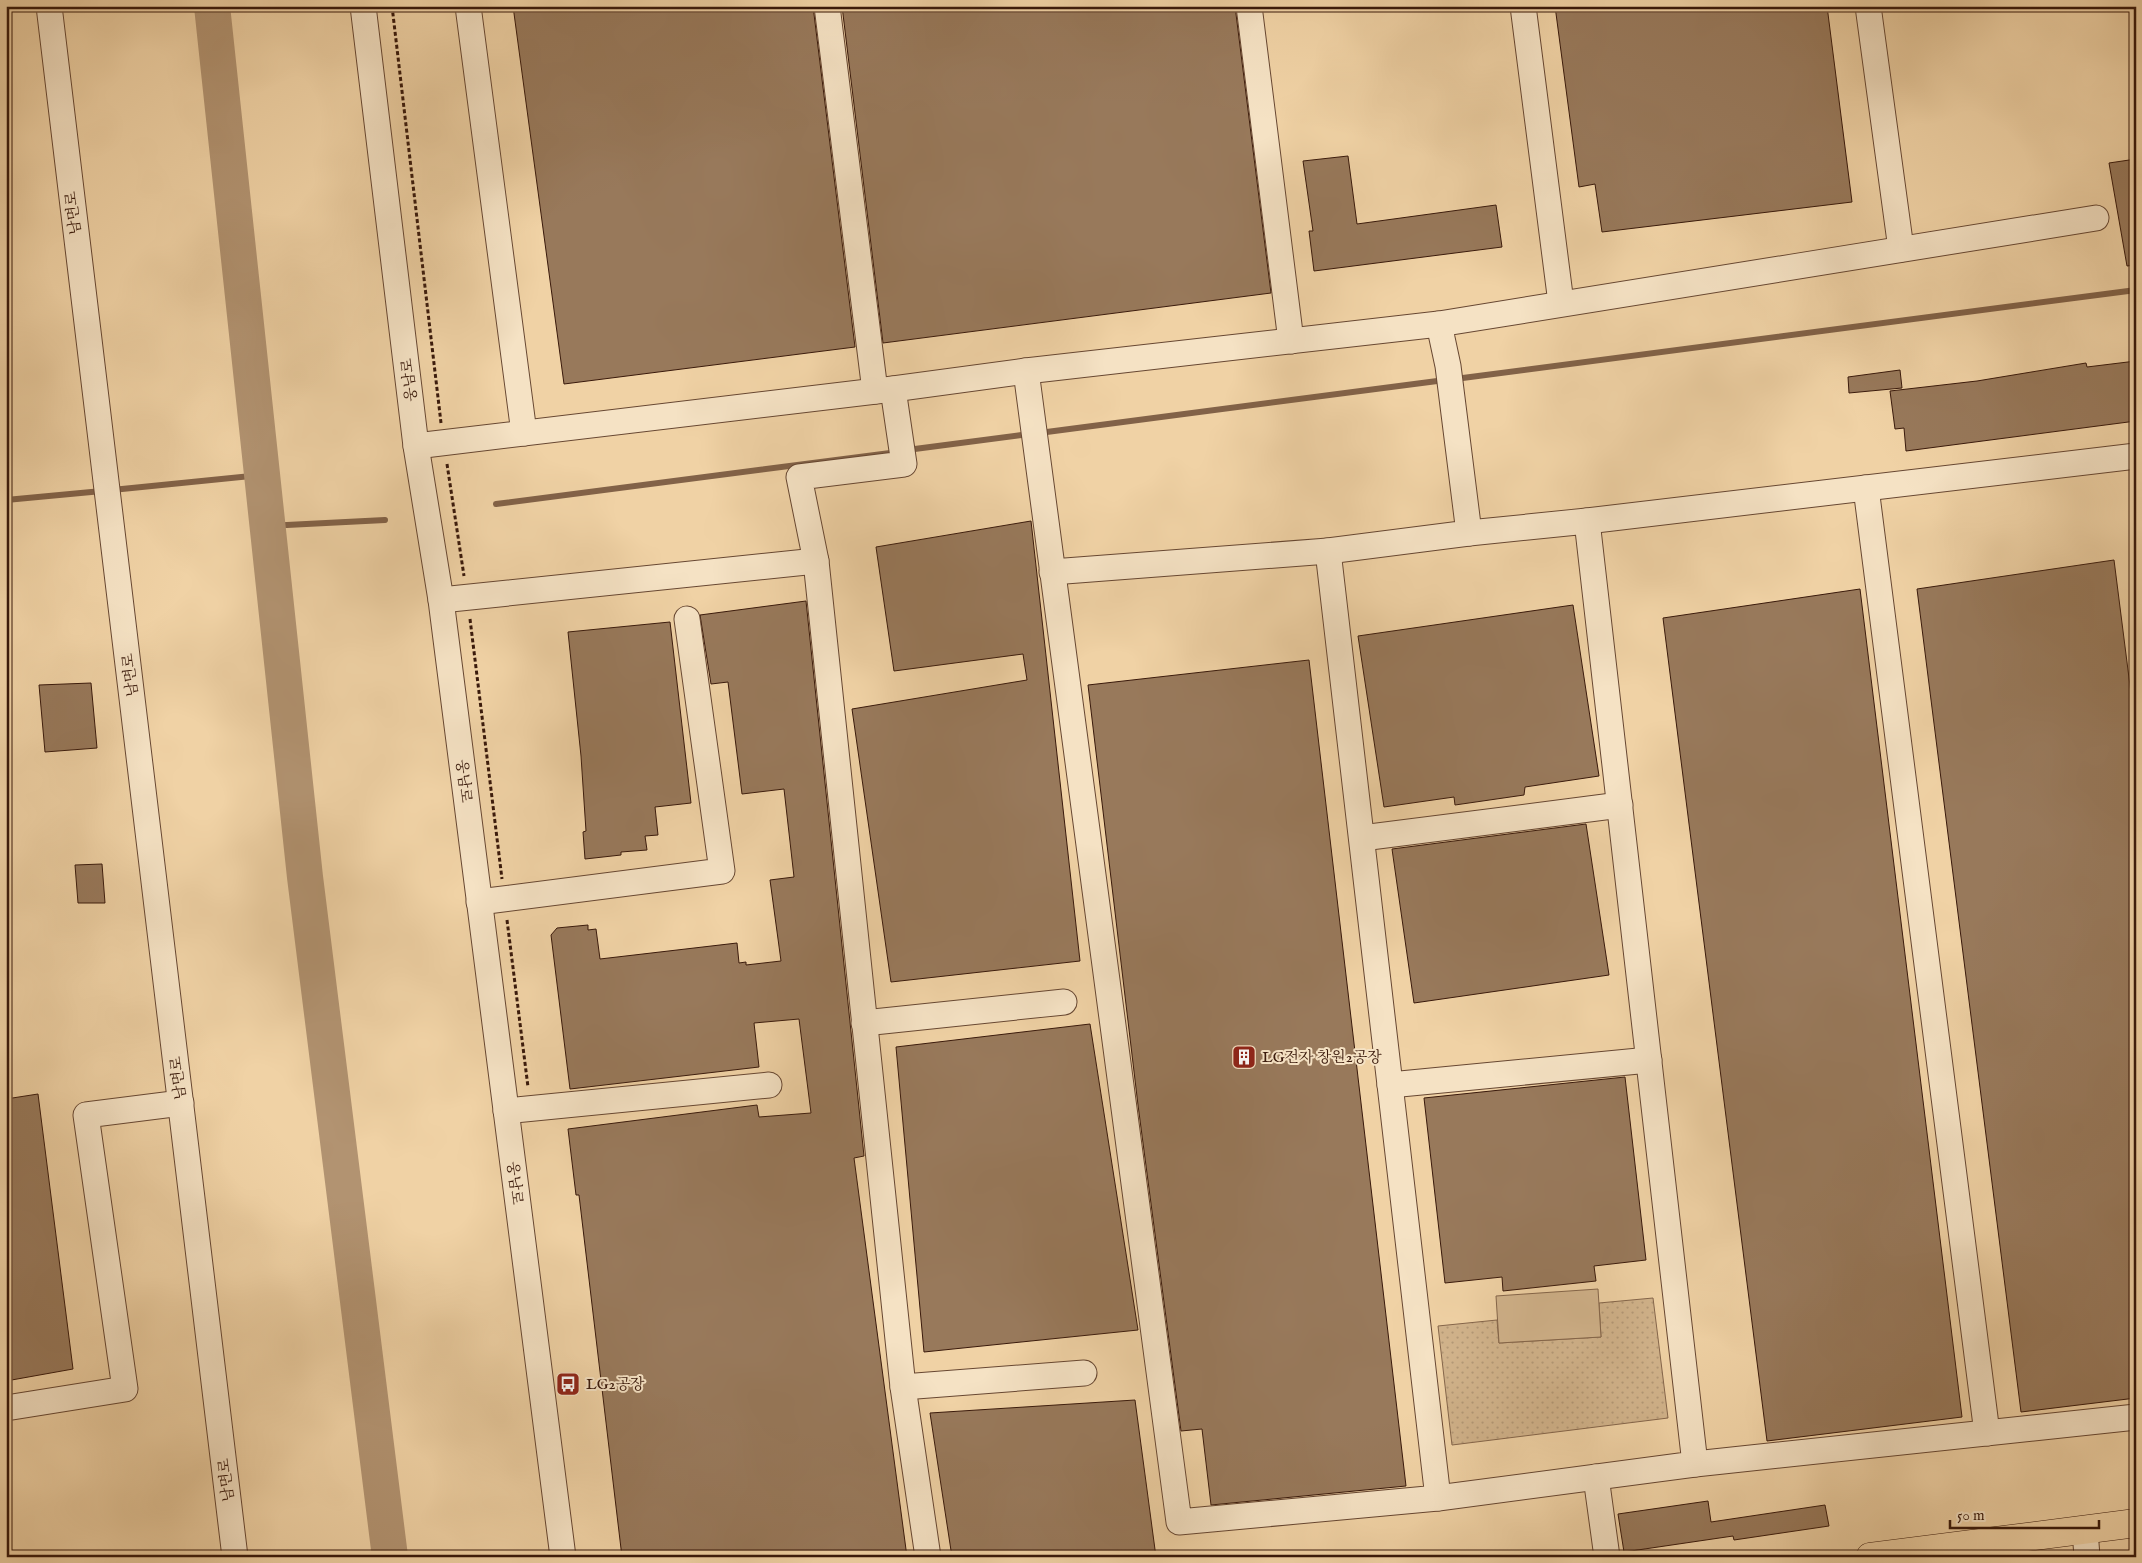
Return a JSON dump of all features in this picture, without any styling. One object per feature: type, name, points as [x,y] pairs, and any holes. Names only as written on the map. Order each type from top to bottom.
[{"type":"main road","points":[[1870,1557],[2136,1523]]},
{"type":"street","name":"남면로","points":[[49,6],[235,1557]]},
{"type":"street","name":"웅남로","points":[[363,6],[416,446],[440,600],[564,1557]]},
{"type":"street","points":[[468,6],[524,433]]},
{"type":"street","points":[[827,6],[884,390],[902,438],[904,464],[799,477],[816,561],[902,1387],[928,1557]]},
{"type":"street","points":[[1249,6],[1291,342]]},
{"type":"street","points":[[1523,6],[1561,303]]},
{"type":"street","points":[[1868,6],[1901,249]]},
{"type":"street","points":[[416,446],[884,390],[1026,371],[1439,324],[2096,218]]},
{"type":"street","points":[[1439,324],[1448,366],[1469,533]]},
{"type":"street","points":[[1026,371],[1179,1522],[1438,1498],[1695,1464],[2136,1417]]},
{"type":"street","points":[[1052,572],[1328,551],[2136,456]]},
{"type":"street","points":[[1866,488],[1987,1433]]},
{"type":"street","points":[[1587,521],[1695,1464]]},
{"type":"street","points":[[1328,551],[1438,1498]]},
{"type":"street","points":[[440,600],[816,561]]},
{"type":"street","points":[[479,902],[722,871],[687,618]]},
{"type":"street","points":[[1362,838],[1620,805]]},
{"type":"street","points":[[864,1023],[1064,1002]]},
{"type":"street","points":[[1390,1085],[1649,1060]]},
{"type":"street","points":[[506,1111],[769,1085]]},
{"type":"street","points":[[6,1408],[125,1389],[86,1115],[181,1103]]},
{"type":"street","points":[[902,1387],[1084,1373]]},
{"type":"street","points":[[1596,1477],[1608,1557]]},
{"type":"street","points":[[2085,1530],[2087,1557]]},
{"type":"path","points":[[392,6],[443,442],[467,597],[530,1109]]},
{"type":"shaded area","points":[[1598,1289],[1601,1337],[1499,1343],[1496,1296]]},
{"type":"shaded area","points":[[1653,1298],[1668,1418],[1452,1445],[1438,1326],[1497,1320],[1499,1343],[1601,1337],[1599,1303]]},
{"type":"building","points":[[513,6],[813,6],[855,347],[564,384]]},
{"type":"building","points":[[842,6],[1235,6],[1271,293],[883,343]]},
{"type":"building","points":[[1555,6],[1827,6],[1852,202],[1602,232],[1595,184],[1579,187]]},
{"type":"building","points":[[1348,156],[1357,224],[1496,205],[1502,247],[1314,271],[1309,231],[1313,231],[1303,161]]},
{"type":"building","points":[[2136,159],[2136,265],[2127,266],[2109,163]]},
{"type":"building","points":[[2136,361],[2136,421],[1906,451],[1904,428],[1895,429],[1890,391],[1977,381],[2086,363],[2087,367]]},
{"type":"building","points":[[1900,370],[1902,388],[1849,393],[1848,377]]},
{"type":"building","points":[[1031,521],[1080,961],[891,982],[852,709],[1027,680],[1023,654],[894,671],[876,547]]},
{"type":"building","points":[[2114,560],[2136,733],[2136,1398],[2021,1412],[1917,589]]},
{"type":"building","points":[[1860,589],[1962,1417],[1767,1441],[1663,618]]},
{"type":"building","points":[[806,601],[864,1156],[854,1158],[907,1557],[622,1557],[579,1195],[576,1195],[568,1129],[757,1105],[759,1117],[811,1113],[799,1019],[754,1023],[759,1067],[570,1089],[551,935],[557,928],[588,925],[588,930],[596,929],[600,959],[737,943],[739,963],[746,962],[746,965],[781,961],[770,880],[794,877],[784,789],[742,794],[728,682],[711,684],[700,615]]},
{"type":"building","points":[[1573,605],[1599,776],[1525,787],[1524,795],[1455,805],[1454,797],[1384,807],[1358,636]]},
{"type":"building","points":[[670,622],[691,803],[655,807],[658,835],[645,836],[647,850],[621,852],[621,855],[585,859],[583,832],[586,831],[581,756],[568,632]]},
{"type":"building","name":"LG전자 창원2공장","points":[[1309,660],[1406,1486],[1211,1505],[1202,1429],[1181,1431],[1138,1105],[1088,685]]},
{"type":"building","points":[[91,683],[97,748],[45,752],[39,685]]},
{"type":"building","points":[[1586,824],[1609,975],[1414,1003],[1392,849]]},
{"type":"building","points":[[102,864],[105,903],[78,903],[75,865]]},
{"type":"building","points":[[1090,1024],[1138,1330],[924,1352],[896,1047]]},
{"type":"building","points":[[1625,1077],[1646,1260],[1594,1266],[1596,1281],[1503,1291],[1502,1277],[1445,1283],[1424,1098]]},
{"type":"building","points":[[38,1094],[73,1369],[6,1381],[6,1099]]},
{"type":"building","points":[[1135,1400],[1156,1557],[952,1557],[930,1413]]},
{"type":"building","points":[[1708,1501],[1711,1522],[1825,1505],[1829,1526],[1734,1540],[1733,1536],[1624,1552],[1618,1514]]},
{"type":"waterway","points":[[212,6],[305,877],[390,1557]]},
{"type":"waterway","points":[[1455,379],[2136,290]]},
{"type":"waterway","points":[[1039,433],[1445,380]]},
{"type":"waterway","points":[[907,450],[1029,434]]},
{"type":"waterway","points":[[496,504],[898,452]]},
{"type":"waterway","points":[[112,490],[262,475]]},
{"type":"waterway","points":[[6,500],[102,491]]},
{"type":"waterway","points":[[267,526],[385,520]]},
{"type":"place","name":"LG전자 창원2공장","points":[[1244,1057]]},
{"type":"place","name":"LG2공장","points":[[568,1384]]}]
